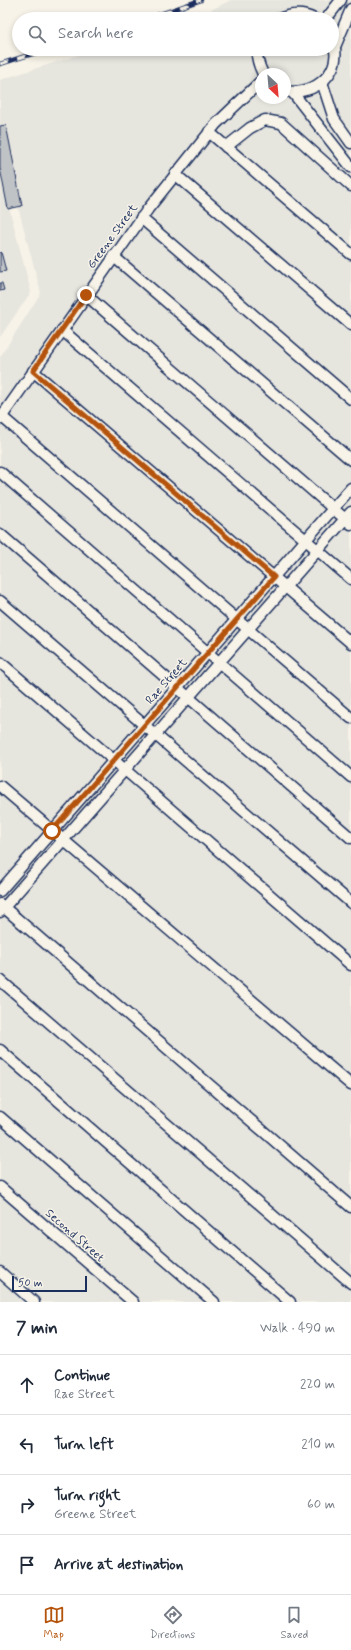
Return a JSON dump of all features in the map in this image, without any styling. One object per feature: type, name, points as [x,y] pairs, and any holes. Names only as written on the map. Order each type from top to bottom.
[{"type":"street","points":[[332,12],[341,0]]},
{"type":"street","points":[[339,32],[351,9]]},
{"type":"street","points":[[258,56],[260,68]]},
{"type":"street","points":[[291,92],[306,91],[318,86],[327,77],[333,66],[335,56]]},
{"type":"street","points":[[322,82],[334,119],[351,143]]},
{"type":"street","name":"Greene Street","points":[[1,418],[141,218],[209,132],[255,87]]},
{"type":"street","points":[[291,94],[351,167]]},
{"type":"street","points":[[226,147],[250,128],[265,120],[281,123],[351,186]]},
{"type":"street","points":[[209,132],[351,254]]},
{"type":"street","points":[[175,174],[351,325]]},
{"type":"street","points":[[141,218],[351,399]]},
{"type":"street","points":[[113,256],[351,460]]},
{"type":"street","points":[[86,295],[333,508],[349,518],[318,550],[220,663],[1,908],[351,1207]]},
{"type":"street","points":[[62,330],[351,579]]},
{"type":"street","points":[[33,371],[351,644]]},
{"type":"street","points":[[1,418],[351,718]]},
{"type":"street","points":[[0,472],[351,777]]},
{"type":"street","name":"Rae Street","points":[[0,891],[351,488]]},
{"type":"street","points":[[0,534],[189,696],[351,838]]},
{"type":"street","points":[[0,602],[351,903]]},
{"type":"street","points":[[0,662],[351,965]]},
{"type":"street","points":[[0,786],[351,1085]]},
{"type":"street","points":[[0,980],[351,1282]]},
{"type":"street","points":[[0,1050],[290,1302]]},
{"type":"street","points":[[0,1117],[214,1302]]},
{"type":"street","name":"Second Street","points":[[0,1187],[133,1302]]},
{"type":"street","points":[[0,1272],[34,1302]]},
{"type":"shaded area","points":[[231,0],[351,0],[351,1302],[0,1302],[0,357],[41,293],[0,139],[0,80],[75,56],[339,56],[339,12],[207,12]]},
{"type":"shaded area","points":[[0,173],[31,292],[0,337]]},
{"type":"building","points":[[6,125],[22,206],[8,209],[0,168],[0,126]]},
{"type":"building","points":[[1,252],[6,271],[0,272],[0,253]]},
{"type":"building","points":[[0,283],[2,283],[4,290],[0,291]]},
{"type":"railway","points":[[166,12],[201,0]]},
{"type":"railway","points":[[0,64],[26,56]]},
{"type":"route","points":[[52,831],[274,577],[33,371],[86,295]]}]
